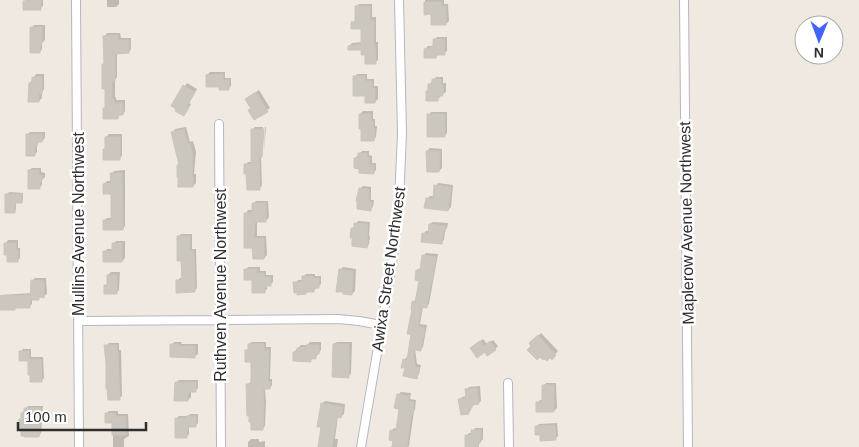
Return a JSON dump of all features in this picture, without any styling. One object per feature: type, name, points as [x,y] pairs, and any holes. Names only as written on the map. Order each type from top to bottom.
[{"type":"street","name":"Mullins Avenue Northwest","points":[[76,0],[79,447]]},
{"type":"street","name":"Awixa Street Northwest","points":[[361,447],[396,233],[402,133],[399,0]]},
{"type":"street","name":"Maplerow Avenue Northwest","points":[[684,0],[688,447]]},
{"type":"street","name":"Ruthven Avenue Northwest","points":[[219,124],[221,447]]},
{"type":"street","points":[[78,321],[345,319],[381,325]]},
{"type":"street","points":[[508,383],[509,447]]},
{"type":"building","points":[[41,0],[41,10],[23,10],[23,1]]},
{"type":"building","points":[[424,2],[441,2],[441,6],[446,6],[446,25],[431,25],[431,14],[424,15]]},
{"type":"building","points":[[355,6],[370,6],[370,20],[374,20],[376,64],[365,64],[365,55],[361,55],[361,50],[348,50],[348,46],[361,44],[361,29],[351,29],[351,22],[355,22]]},
{"type":"building","points":[[30,27],[42,27],[40,53],[30,53]]},
{"type":"building","points":[[118,35],[118,40],[129,40],[129,53],[115,54],[115,81],[112,81],[112,99],[114,99],[114,103],[123,103],[123,115],[118,115],[118,119],[103,119],[105,89],[102,89],[102,64],[104,64],[103,36]]},
{"type":"building","points":[[433,39],[444,39],[445,55],[436,55],[436,58],[424,58],[424,49],[433,46]]},
{"type":"building","points":[[223,74],[223,80],[229,80],[229,90],[219,90],[219,87],[206,87],[206,75]]},
{"type":"building","points":[[353,76],[365,76],[365,81],[372,81],[372,88],[375,88],[375,103],[365,103],[365,96],[353,96]]},
{"type":"building","points":[[32,77],[42,77],[42,94],[39,93],[39,102],[28,102],[29,83],[32,83]]},
{"type":"building","points":[[432,79],[441,79],[443,96],[438,96],[438,101],[426,101],[426,91],[428,91],[428,84],[432,84]]},
{"type":"building","points":[[183,85],[195,92],[184,116],[175,111],[176,109],[171,106]]},
{"type":"building","points":[[256,92],[268,112],[254,120],[248,110],[251,109],[245,99]]},
{"type":"building","points":[[359,114],[371,114],[373,128],[375,128],[374,141],[361,141]]},
{"type":"building","points":[[427,114],[445,114],[445,137],[427,137]]},
{"type":"building","points":[[184,129],[193,155],[193,187],[178,187],[177,165],[179,165],[171,132]]},
{"type":"building","points":[[251,129],[264,129],[262,157],[259,156],[260,190],[247,190],[246,174],[244,174],[244,164],[251,164]]},
{"type":"building","points":[[26,134],[43,134],[42,142],[38,142],[37,146],[35,146],[35,156],[26,156]]},
{"type":"building","points":[[105,137],[120,137],[120,160],[103,160]]},
{"type":"building","points":[[426,151],[440,151],[439,172],[427,172]]},
{"type":"building","points":[[358,153],[367,153],[367,158],[370,158],[369,165],[374,165],[374,174],[359,173],[359,169],[354,168],[354,158],[358,158]]},
{"type":"building","points":[[28,170],[39,170],[39,175],[42,175],[40,189],[28,189]]},
{"type":"building","points":[[110,173],[122,173],[123,230],[103,230],[103,220],[111,220],[111,194],[103,194],[103,184],[111,183]]},
{"type":"building","points":[[434,185],[451,187],[448,211],[424,208],[426,198],[433,199]]},
{"type":"building","points":[[359,188],[369,189],[369,202],[372,202],[371,211],[357,209],[356,201]]},
{"type":"building","points":[[5,194],[22,194],[22,203],[15,203],[15,213],[5,213]]},
{"type":"building","points":[[252,203],[266,203],[266,222],[255,222],[254,238],[264,238],[264,259],[253,259],[252,248],[244,248],[244,213],[252,213]]},
{"type":"building","points":[[354,223],[368,224],[367,248],[352,246],[352,238],[350,238],[351,228],[354,228]]},
{"type":"building","points":[[429,224],[446,226],[445,232],[443,232],[442,244],[421,242],[422,233],[428,234]]},
{"type":"building","points":[[177,236],[190,236],[190,251],[194,251],[195,292],[176,293],[176,280],[182,280],[181,261],[177,261]]},
{"type":"building","points":[[4,243],[16,243],[18,262],[7,262],[7,255],[4,255]]},
{"type":"building","points":[[112,243],[122,243],[122,262],[103,262],[103,251],[112,251]]},
{"type":"building","points":[[422,255],[436,257],[427,308],[421,307],[418,327],[425,328],[421,351],[413,350],[415,366],[419,368],[417,379],[403,376],[405,368],[401,368],[403,359],[407,360],[411,334],[407,334],[412,301],[415,302],[419,281],[415,280],[416,270],[420,270]]},
{"type":"building","points":[[244,269],[257,269],[257,273],[264,273],[264,277],[271,277],[271,286],[265,286],[265,293],[252,293],[252,280],[244,280]]},
{"type":"building","points":[[339,269],[353,271],[352,295],[336,292]]},
{"type":"building","points":[[107,275],[117,275],[117,294],[104,294],[104,285],[107,285]]},
{"type":"building","points":[[302,276],[319,278],[319,288],[314,288],[314,292],[306,292],[306,294],[297,295],[297,293],[294,293],[293,282],[302,282]]},
{"type":"building","points":[[31,280],[44,281],[44,298],[39,297],[39,300],[30,300]]},
{"type":"building","points":[[30,295],[30,308],[0,310],[0,296]]},
{"type":"building","points":[[538,335],[556,355],[552,360],[550,358],[547,361],[543,360],[540,357],[537,360],[527,350],[531,346],[529,343]]},
{"type":"building","points":[[480,341],[484,346],[490,341],[496,350],[487,356],[485,352],[477,358],[470,348]]},
{"type":"building","points":[[170,344],[195,346],[195,358],[170,357]]},
{"type":"building","points":[[248,344],[264,344],[264,350],[269,350],[268,382],[270,381],[270,389],[263,389],[263,430],[251,430],[251,422],[249,422],[249,416],[247,416],[246,384],[251,384],[251,362],[245,362],[245,350],[248,350]]},
{"type":"building","points":[[333,344],[349,344],[349,378],[332,377]]},
{"type":"building","points":[[104,345],[117,345],[120,400],[108,400]]},
{"type":"building","points":[[306,345],[319,345],[319,354],[316,354],[316,359],[311,359],[311,362],[293,361],[293,352],[297,352],[297,348],[306,347]]},
{"type":"building","points":[[19,351],[29,351],[29,359],[41,359],[42,382],[30,382],[28,361],[19,361]]},
{"type":"building","points":[[175,382],[196,382],[196,392],[188,392],[188,401],[174,401]]},
{"type":"building","points":[[542,385],[554,385],[554,412],[536,412],[536,402],[542,402]]},
{"type":"building","points":[[477,388],[479,404],[472,405],[472,408],[469,409],[469,414],[461,415],[458,399],[466,398],[465,389]]},
{"type":"building","points":[[397,394],[409,396],[408,401],[414,402],[407,447],[392,447],[393,441],[389,440],[390,430],[396,431],[399,409],[394,408]]},
{"type":"building","points":[[321,403],[343,407],[341,418],[337,417],[332,447],[318,447],[321,427],[317,427]]},
{"type":"building","points":[[24,408],[41,408],[39,437],[21,436],[19,419],[21,419],[21,413],[24,413]]},
{"type":"building","points":[[105,413],[115,413],[116,417],[126,416],[126,435],[112,435],[112,423],[105,423]]},
{"type":"building","points":[[186,416],[196,416],[196,427],[188,427],[187,438],[175,438],[175,418],[186,418]]},
{"type":"building","points":[[555,425],[556,440],[540,441],[540,435],[535,435],[535,426]]},
{"type":"building","points":[[471,430],[481,430],[480,443],[478,443],[477,447],[465,447],[465,435],[471,435]]}]
